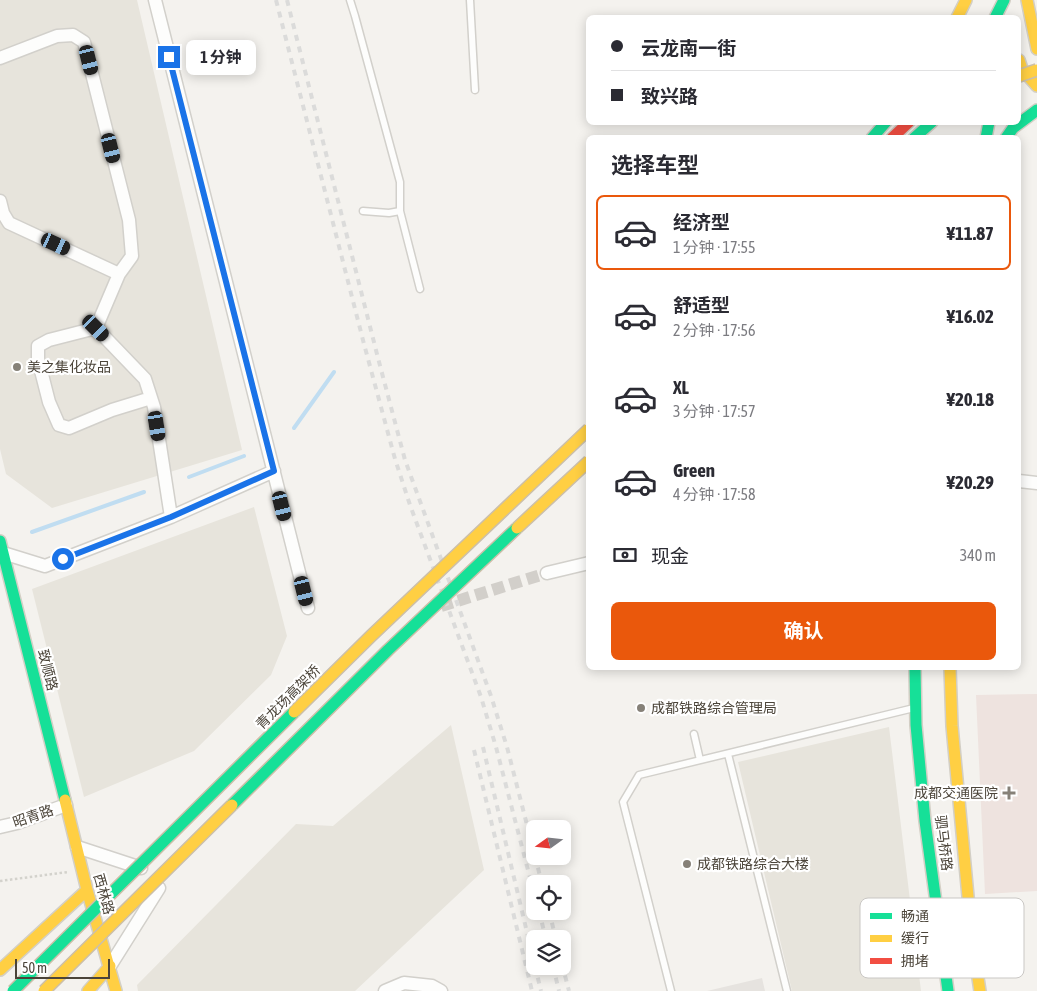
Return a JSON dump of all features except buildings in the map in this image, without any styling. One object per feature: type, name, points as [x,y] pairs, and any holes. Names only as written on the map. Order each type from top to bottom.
[{"type":"main road","points":[[958,15],[966,0]]},
{"type":"main road","points":[[996,15],[1004,0]]},
{"type":"main road","points":[[1008,0],[1008,15]]},
{"type":"main road","points":[[1027,0],[1037,49]]},
{"type":"main road","points":[[1021,59],[1037,55]]},
{"type":"main road","points":[[1021,66],[1037,86]]},
{"type":"main road","points":[[1021,75],[1037,70]]},
{"type":"main road","points":[[1021,113],[1037,98]]},
{"type":"main road","points":[[1021,122],[1037,110]]},
{"type":"main road","points":[[1018,135],[1037,116]]},
{"type":"main road","points":[[875,135],[883,125]]},
{"type":"main road","points":[[895,135],[906,125]]},
{"type":"main road","points":[[917,135],[929,125]]},
{"type":"main road","points":[[995,135],[1007,125]]},
{"type":"main road","points":[[1008,135],[1017,125]]},
{"type":"main road","name":"青龙场高架桥","points":[[13,991],[371,636],[586,432]]},
{"type":"main road","points":[[44,991],[388,650],[586,464]]},
{"type":"main road","name":"致顺路","points":[[1,549],[66,805]]},
{"type":"main road","name":"驷马桥路","points":[[915,670],[916,725],[936,898]]},
{"type":"main road","name":"驷马桥路","points":[[950,670],[952,726],[968,898]]},
{"type":"main road","name":"西林路","points":[[66,805],[87,890],[116,991]]},
{"type":"main road","points":[[0,970],[87,890]]},
{"type":"main road","points":[[4,991],[64,939]]},
{"type":"main road","points":[[49,991],[77,958]]},
{"type":"main road","points":[[88,991],[110,966]]},
{"type":"main road","name":"驷马桥路","points":[[946,978],[948,991]]},
{"type":"main road","name":"驷马桥路","points":[[978,978],[980,991]]},
{"type":"street","points":[[155,0],[308,608]]},
{"type":"street","points":[[0,58],[57,36],[73,36],[84,42],[128,220],[132,256],[119,274],[96,328]]},
{"type":"street","points":[[0,200],[3,213],[9,223],[119,274]]},
{"type":"street","points":[[96,328],[145,379],[154,407],[171,517]]},
{"type":"street","points":[[96,328],[49,340],[38,346],[38,359],[49,402],[58,425],[69,428],[112,410],[151,398]]},
{"type":"street","points":[[1,549],[45,566],[171,517],[274,471]]},
{"type":"street","points":[[1021,481],[1037,483]]},
{"type":"street","points":[[547,573],[586,564]]},
{"type":"street","points":[[110,966],[167,876],[358,685],[388,634],[410,616]]},
{"type":"street","name":"昭青路","points":[[0,827],[17,823],[66,805]]},
{"type":"street","points":[[77,847],[167,876]]},
{"type":"street","points":[[385,991],[404,983],[432,986],[441,991]]},
{"type":"lane","points":[[350,0],[400,182],[400,211],[420,289]]},
{"type":"lane","points":[[470,0],[475,90]]},
{"type":"lane","points":[[363,211],[389,213],[400,211]]},
{"type":"lane","points":[[671,991],[623,802],[639,775],[916,708]]},
{"type":"lane","points":[[694,734],[700,760]]},
{"type":"lane","points":[[728,754],[787,991]]},
{"type":"path","points":[[0,881],[82,870]]},
{"type":"shaded area","points":[[0,0],[137,0],[242,450],[52,508],[6,474],[0,449]]},
{"type":"shaded area","points":[[254,507],[287,636],[271,675],[194,751],[84,797],[32,589]]},
{"type":"shaded area","name":"成都交通医院","points":[[1037,694],[1037,891],[985,894],[976,695]]},
{"type":"shaded area","points":[[451,725],[484,870],[355,991],[138,991],[137,985],[296,824],[333,826]]},
{"type":"shaded area","points":[[889,727],[910,898],[860,898],[860,978],[919,978],[921,991],[792,991],[738,762]]},
{"type":"shaded area","points":[[762,978],[765,991],[707,991]]},
{"type":"waterway","points":[[294,428],[334,372]]},
{"type":"waterway","points":[[189,477],[244,456]]},
{"type":"waterway","points":[[32,532],[144,492]]},
{"type":"tunnel","points":[[441,606],[547,573]]},
{"type":"railway","points":[[276,0],[395,459],[410,505],[481,697],[529,875]]},
{"type":"railway","points":[[287,0],[405,460],[491,696],[507,747],[526,821]]},
{"type":"railway","points":[[483,747],[526,930]]},
{"type":"railway","points":[[474,750],[532,991]]},
{"type":"railway","points":[[537,865],[540,875]]},
{"type":"railway","points":[[541,920],[544,930]]},
{"type":"railway","points":[[551,920],[554,930]]},
{"type":"railway","points":[[537,975],[541,991]]},
{"type":"railway","points":[[555,975],[559,991]]},
{"type":"railway","points":[[565,975],[569,991]]},
{"type":"traffic: fast","points":[[996,15],[1004,0]]},
{"type":"traffic: fast","points":[[1021,122],[1037,110]]},
{"type":"traffic: fast","points":[[875,135],[883,125]]},
{"type":"traffic: fast","points":[[917,135],[929,125]]},
{"type":"traffic: fast","points":[[987,135],[988,125]]},
{"type":"traffic: fast","points":[[1008,135],[1017,125]]},
{"type":"traffic: fast","points":[[232,805],[388,650],[517,528]]},
{"type":"traffic: fast","points":[[0,541],[65,800]]},
{"type":"traffic: fast","points":[[915,670],[916,725],[925,821],[935,898]]},
{"type":"traffic: fast","points":[[13,991],[294,712]]},
{"type":"traffic: fast","points":[[946,978],[948,991]]},
{"type":"traffic: slow","points":[[958,15],[966,0]]},
{"type":"traffic: slow","points":[[1027,0],[1037,49]]},
{"type":"traffic: slow","points":[[1021,66],[1037,86]]},
{"type":"traffic: slow","points":[[1021,75],[1037,70]]},
{"type":"traffic: slow","points":[[294,712],[371,636],[586,432]]},
{"type":"traffic: slow","points":[[517,528],[586,464]]},
{"type":"traffic: slow","points":[[950,670],[952,726],[968,898]]},
{"type":"traffic: slow","points":[[65,800],[87,890],[116,991]]},
{"type":"traffic: slow","points":[[44,991],[232,805]]},
{"type":"traffic: slow","points":[[0,970],[87,890]]},
{"type":"traffic: slow","points":[[88,991],[110,966]]},
{"type":"traffic: slow","points":[[978,978],[980,991]]},
{"type":"traffic: jam","points":[[895,135],[906,125]]},
{"type":"place","name":"美之集化妆品","points":[[17,367]]},
{"type":"place","name":"成都铁路综合管理局","points":[[641,708]]},
{"type":"place","name":"成都交通医院","points":[[1009,793]]},
{"type":"place","name":"成都铁路综合大楼","points":[[687,864]]},
{"type":"route","points":[[63,559],[171,517],[274,471],[169,57]]}]
